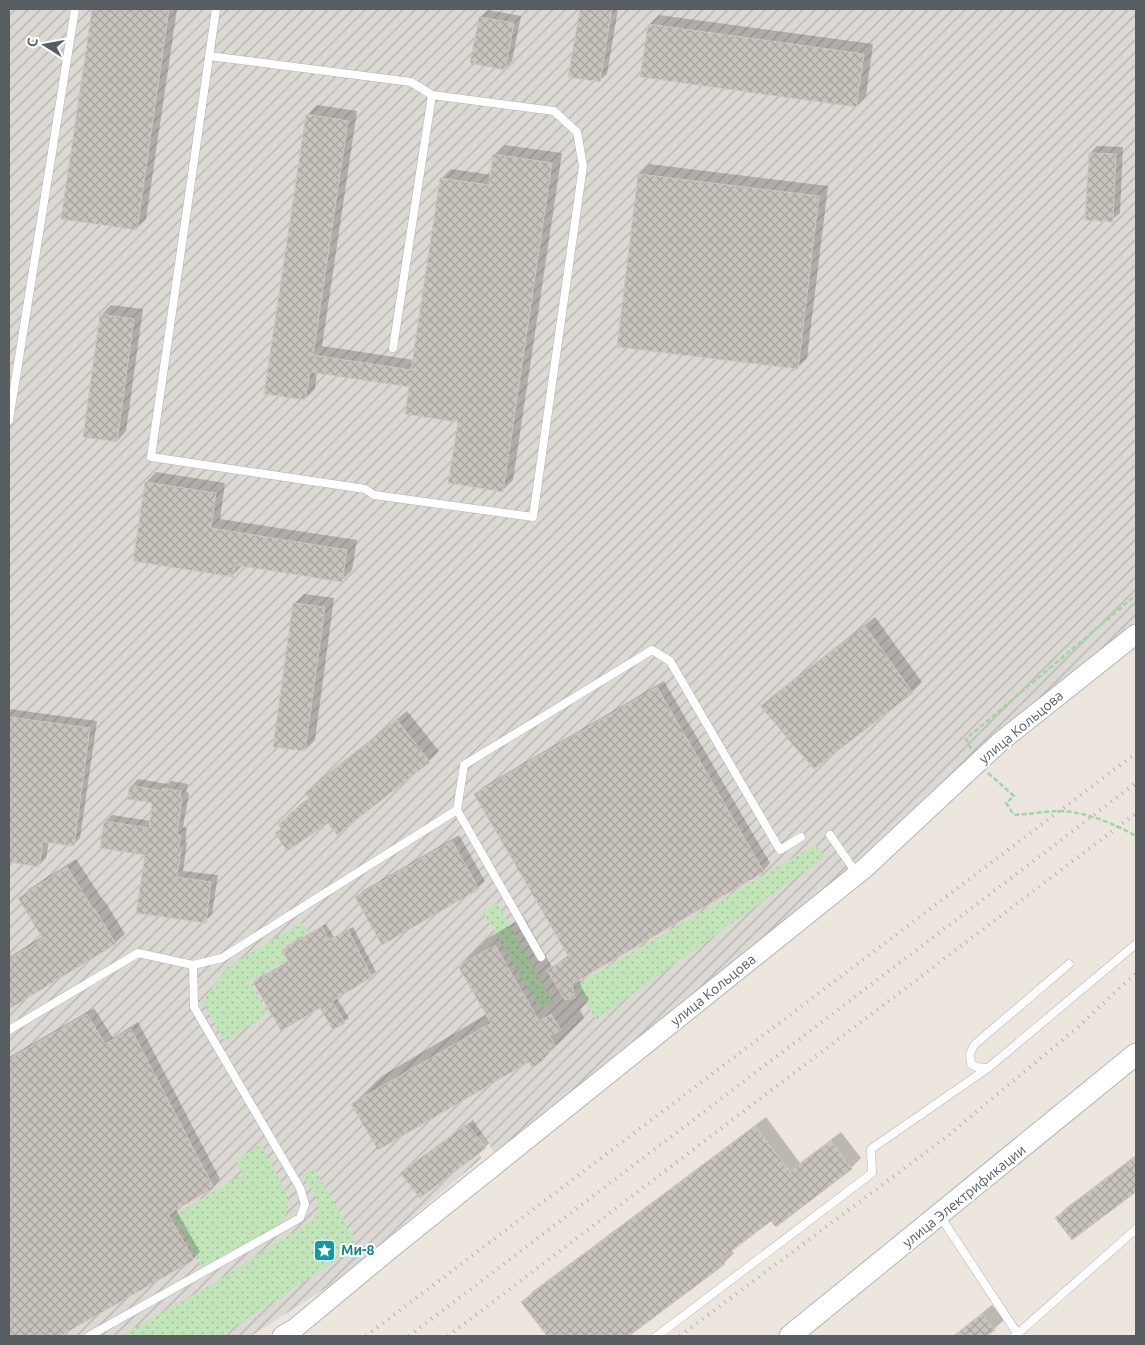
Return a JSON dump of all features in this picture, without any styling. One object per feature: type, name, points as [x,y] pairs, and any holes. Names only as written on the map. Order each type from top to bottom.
[{"type":"main road","name":"улица Электрификации","points":[[793,1336],[1136,1054]]},
{"type":"street","name":"улица Кольцова","points":[[282,1336],[294,1329],[388,1251],[857,874],[1000,742],[1136,634]]},
{"type":"lane","points":[[9,420],[75,9]]},
{"type":"lane","points":[[209,56],[411,82],[432,95],[554,111],[577,132],[583,166],[533,517],[374,495],[365,489],[151,457],[209,56],[216,9]]},
{"type":"lane","points":[[393,348],[432,95]]},
{"type":"lane","points":[[541,957],[457,810],[464,765],[652,650],[670,661],[780,850],[801,838]]},
{"type":"lane","points":[[9,1030],[138,953],[193,965],[222,958],[457,810]]},
{"type":"lane","points":[[830,835],[857,874]]},
{"type":"lane","points":[[657,1336],[872,1173],[871,1149],[988,1068],[1136,944]]},
{"type":"lane","points":[[988,1068],[976,1067],[971,1064],[970,1054],[974,1045],[1069,964]]},
{"type":"lane","points":[[89,1336],[300,1218],[305,1204],[300,1188],[194,1007],[193,965]]},
{"type":"lane","points":[[940,1216],[1017,1335],[1136,1229]]},
{"type":"path","points":[[1136,595],[966,739],[977,763],[1014,796],[1006,803],[1014,815],[1059,811],[1105,821],[1136,836]]},
{"type":"shaded area","points":[[9,9],[1136,9],[1136,621],[1011,721],[843,873],[497,1156],[482,1134],[471,1143],[482,1158],[334,1283],[251,1336],[9,1336]]},
{"type":"green space","points":[[815,845],[825,857],[596,1020],[576,985]]},
{"type":"green space","points":[[497,903],[553,1002],[540,1009],[483,912]]},
{"type":"green space","points":[[302,922],[308,932],[281,949],[286,961],[250,982],[267,1014],[225,1042],[203,1002],[226,968]]},
{"type":"green space","points":[[261,1144],[288,1196],[286,1214],[276,1228],[269,1233],[204,1271],[173,1216],[243,1174],[236,1160]]},
{"type":"green space","points":[[314,1168],[356,1241],[327,1267],[220,1336],[120,1336],[211,1285],[312,1220],[318,1208],[318,1202],[302,1175]]},
{"type":"building","points":[[92,9],[169,9],[137,230],[61,219]]},
{"type":"building","points":[[580,9],[612,9],[600,82],[568,77]]},
{"type":"building","points":[[479,17],[514,23],[505,70],[470,63]]},
{"type":"building","points":[[648,24],[864,54],[856,107],[640,77]]},
{"type":"building","points":[[306,114],[348,121],[313,355],[411,370],[440,178],[489,185],[493,154],[552,163],[503,492],[448,483],[458,422],[405,414],[409,387],[310,372],[305,400],[264,394]]},
{"type":"building","points":[[1089,153],[1116,154],[1113,222],[1085,220]]},
{"type":"building","points":[[638,174],[819,196],[798,369],[617,347]]},
{"type":"building","points":[[100,314],[134,319],[117,442],[83,437]]},
{"type":"building","points":[[145,482],[216,493],[211,528],[347,550],[342,582],[235,565],[233,577],[133,561]]},
{"type":"building","points":[[293,603],[325,607],[305,751],[273,747]]},
{"type":"building","points":[[865,626],[913,693],[814,769],[760,706]]},
{"type":"building","points":[[657,687],[764,872],[572,984],[575,998],[565,1000],[547,970],[569,957],[474,794]]},
{"type":"building","points":[[9,717],[90,728],[74,846],[43,842],[39,867],[9,862]]},
{"type":"building","points":[[397,720],[430,762],[337,835],[328,823],[287,851],[275,833],[281,829],[278,824],[291,815],[290,813],[310,800],[305,793]]},
{"type":"building","points":[[130,785],[162,791],[162,788],[181,791],[180,799],[182,799],[177,834],[181,835],[179,848],[181,849],[177,877],[211,882],[206,923],[136,913],[145,855],[100,848],[104,821],[149,828],[152,803],[127,799]]},
{"type":"building","points":[[452,841],[479,889],[382,945],[355,897]]},
{"type":"building","points":[[67,867],[116,944],[9,1009],[9,959],[43,939],[18,898]]},
{"type":"building","points":[[322,927],[329,940],[348,930],[372,977],[332,1001],[345,1023],[333,1030],[320,1008],[281,1031],[253,982],[289,963],[282,950]]},
{"type":"building","points":[[495,945],[539,1021],[551,1014],[561,1030],[550,1036],[556,1047],[542,1056],[544,1060],[532,1068],[529,1062],[378,1150],[351,1104],[491,1023],[458,966]]},
{"type":"building","points":[[87,1014],[105,1044],[131,1029],[214,1188],[168,1214],[194,1260],[60,1336],[9,1336],[9,1059]]},
{"type":"building","points":[[467,1124],[486,1148],[420,1198],[400,1173]]},
{"type":"building","points":[[755,1126],[790,1172],[831,1141],[852,1169],[776,1227],[771,1221],[721,1259],[725,1264],[629,1336],[547,1336],[521,1302]]},
{"type":"building","points":[[1136,1156],[1136,1192],[1072,1240],[1055,1218]]},
{"type":"building","points":[[982,1314],[995,1330],[987,1336],[954,1336]]},
{"type":"railway","points":[[366,1336],[1136,753]]},
{"type":"railway","points":[[409,1336],[1136,783]]},
{"type":"railway","points":[[448,1336],[1136,813]]},
{"type":"railway","points":[[680,1336],[945,1138],[1078,1027],[1136,973]]},
{"type":"place","name":"Ми-8","points":[[325,1250]]}]
